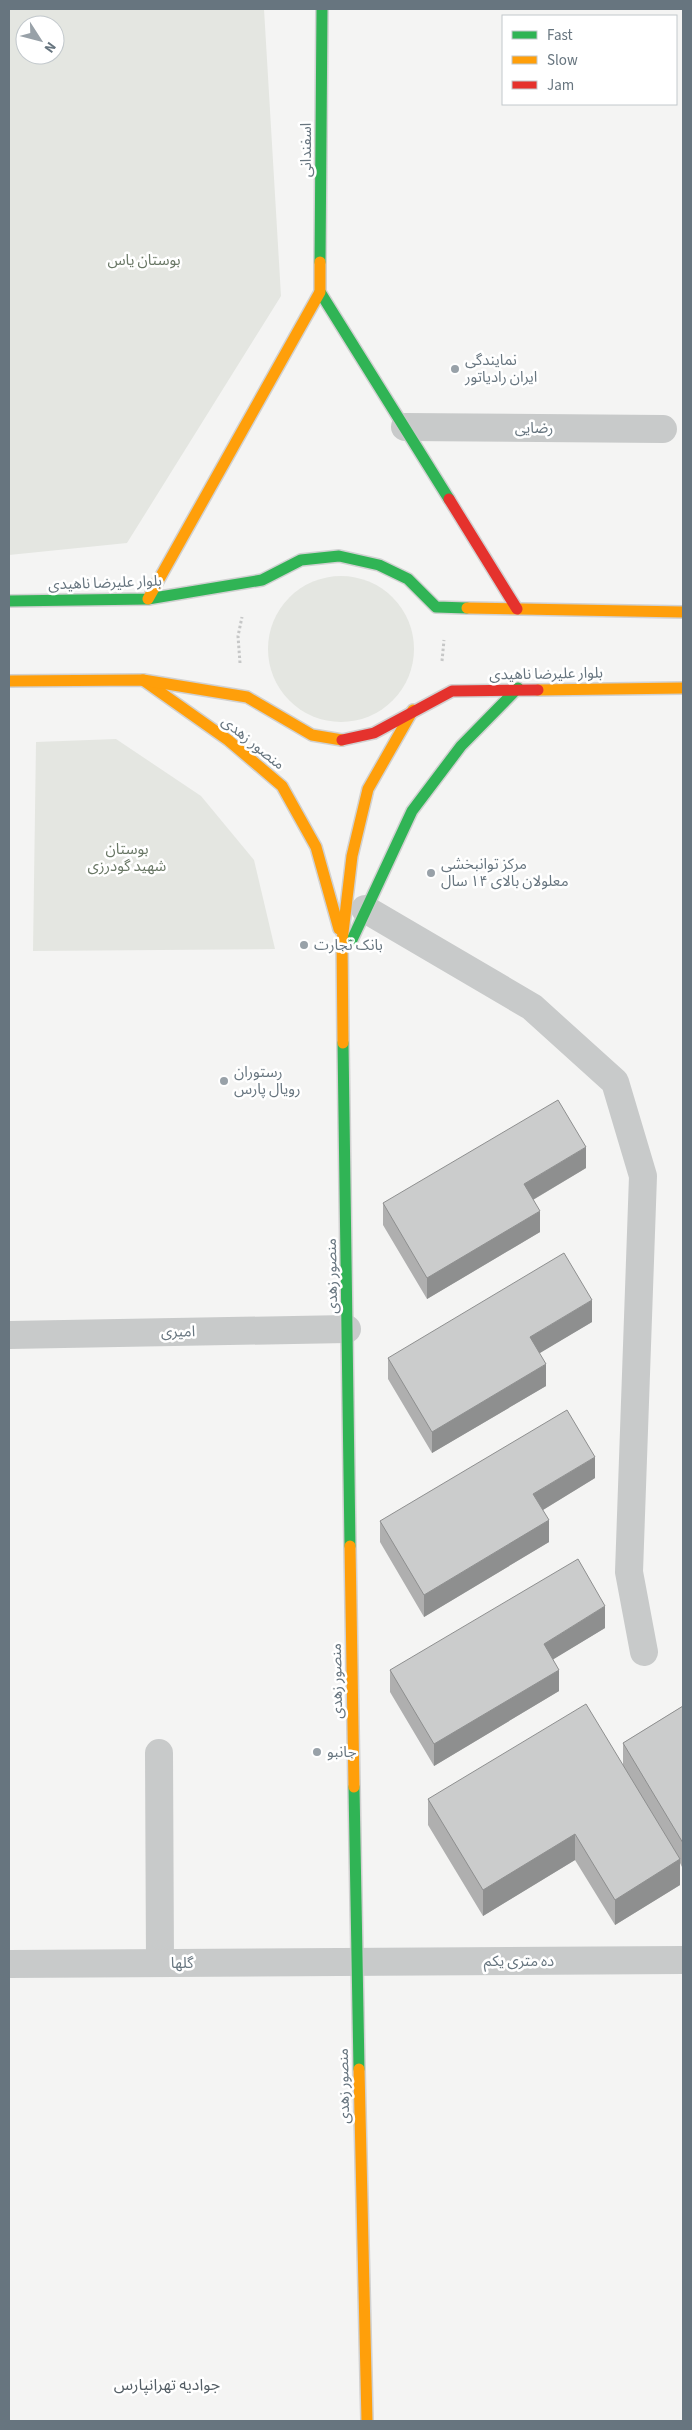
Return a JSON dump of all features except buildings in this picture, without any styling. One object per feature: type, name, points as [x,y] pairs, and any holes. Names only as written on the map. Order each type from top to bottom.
[{"type":"main road","name":"اسفندانی","points":[[320,292],[322,9]]},
{"type":"main road","points":[[148,599],[320,292],[517,609],[683,612]]},
{"type":"main road","name":"بلوار علیرضا ناهیدی","points":[[9,601],[148,599],[262,580],[301,560],[339,556],[379,565],[408,579],[436,607],[517,609]]},
{"type":"main road","points":[[9,681],[143,680],[247,697]]},
{"type":"main road","name":"منصور زهدی","points":[[143,680],[228,740],[282,786],[316,847],[342,940]]},
{"type":"main road","points":[[343,962],[365,909],[412,811],[461,746],[518,688]]},
{"type":"main road","name":"بلوار علیرضا ناهیدی","points":[[247,697],[312,735],[341,740],[374,733],[413,710],[452,691],[518,688],[683,688]]},
{"type":"main road","name":"منصور زهدی","points":[[366,2421],[356,1962],[342,940],[352,856],[368,789],[413,710]]},
{"type":"street","name":"رضایی","points":[[405,427],[663,429]]},
{"type":"street","points":[[365,909],[532,1007],[615,1082],[643,1176],[629,1572],[644,1652]]},
{"type":"street","name":"امیری","points":[[9,1335],[347,1329]]},
{"type":"street","points":[[159,1753],[160,1963]]},
{"type":"street","name":"ده متری یکم","points":[[356,1962],[683,1960]]},
{"type":"street","name":"گلها","points":[[9,1964],[356,1962]]},
{"type":"path","points":[[247,697],[240,667],[238,636],[244,608],[262,580]]},
{"type":"green space","name":"بوستان یاس","points":[[9,9],[264,9],[281,296],[127,543],[9,555]]},
{"type":"green space","points":[[341,576],[369,582],[392,598],[408,621],[414,649],[408,677],[392,700],[369,716],[341,722],[313,716],[290,700],[274,677],[268,649],[274,621],[290,598],[313,582]]},
{"type":"green space","name":"بوستان شهید گودرزی","points":[[116,739],[201,796],[254,860],[275,949],[33,951],[36,742]]},
{"type":"traffic: fast","points":[[320,262],[322,9]]},
{"type":"traffic: fast","points":[[320,292],[449,499]]},
{"type":"traffic: fast","points":[[9,601],[148,599],[262,580],[301,560],[339,556],[379,565],[408,579],[436,607],[467,608]]},
{"type":"traffic: fast","points":[[351,942],[412,811],[461,746],[518,688]]},
{"type":"traffic: fast","points":[[343,1043],[350,1546]]},
{"type":"traffic: fast","points":[[354,1787],[359,2069]]},
{"type":"traffic: slow","points":[[148,599],[320,292],[320,262]]},
{"type":"traffic: slow","points":[[467,608],[683,612]]},
{"type":"traffic: slow","points":[[143,680],[228,740],[282,786],[316,847],[339,929]]},
{"type":"traffic: slow","points":[[9,681],[143,680],[247,697],[312,735],[342,740]]},
{"type":"traffic: slow","points":[[538,690],[683,688]]},
{"type":"traffic: slow","points":[[343,1043],[342,941],[352,856],[368,789],[413,710]]},
{"type":"traffic: slow","points":[[350,1546],[354,1787]]},
{"type":"traffic: slow","points":[[359,2069],[367,2421]]},
{"type":"traffic: jam","points":[[449,499],[517,609]]},
{"type":"traffic: jam","points":[[342,740],[374,733],[452,691],[538,690]]},
{"type":"place","name":"نمایندگی ایران رادیاتور","points":[[455,369]]},
{"type":"place","name":"مرکز توانبخشی معلولان بالای ۱۴ سال","points":[[431,873]]},
{"type":"place","name":"بانک تجارت","points":[[304,945]]},
{"type":"place","name":"رستوران رویال پارس","points":[[224,1081]]},
{"type":"place","name":"جانبو","points":[[317,1752]]},
{"type":"district","name":"جوادیه تهرانپارس","points":[[167,2385]]}]
